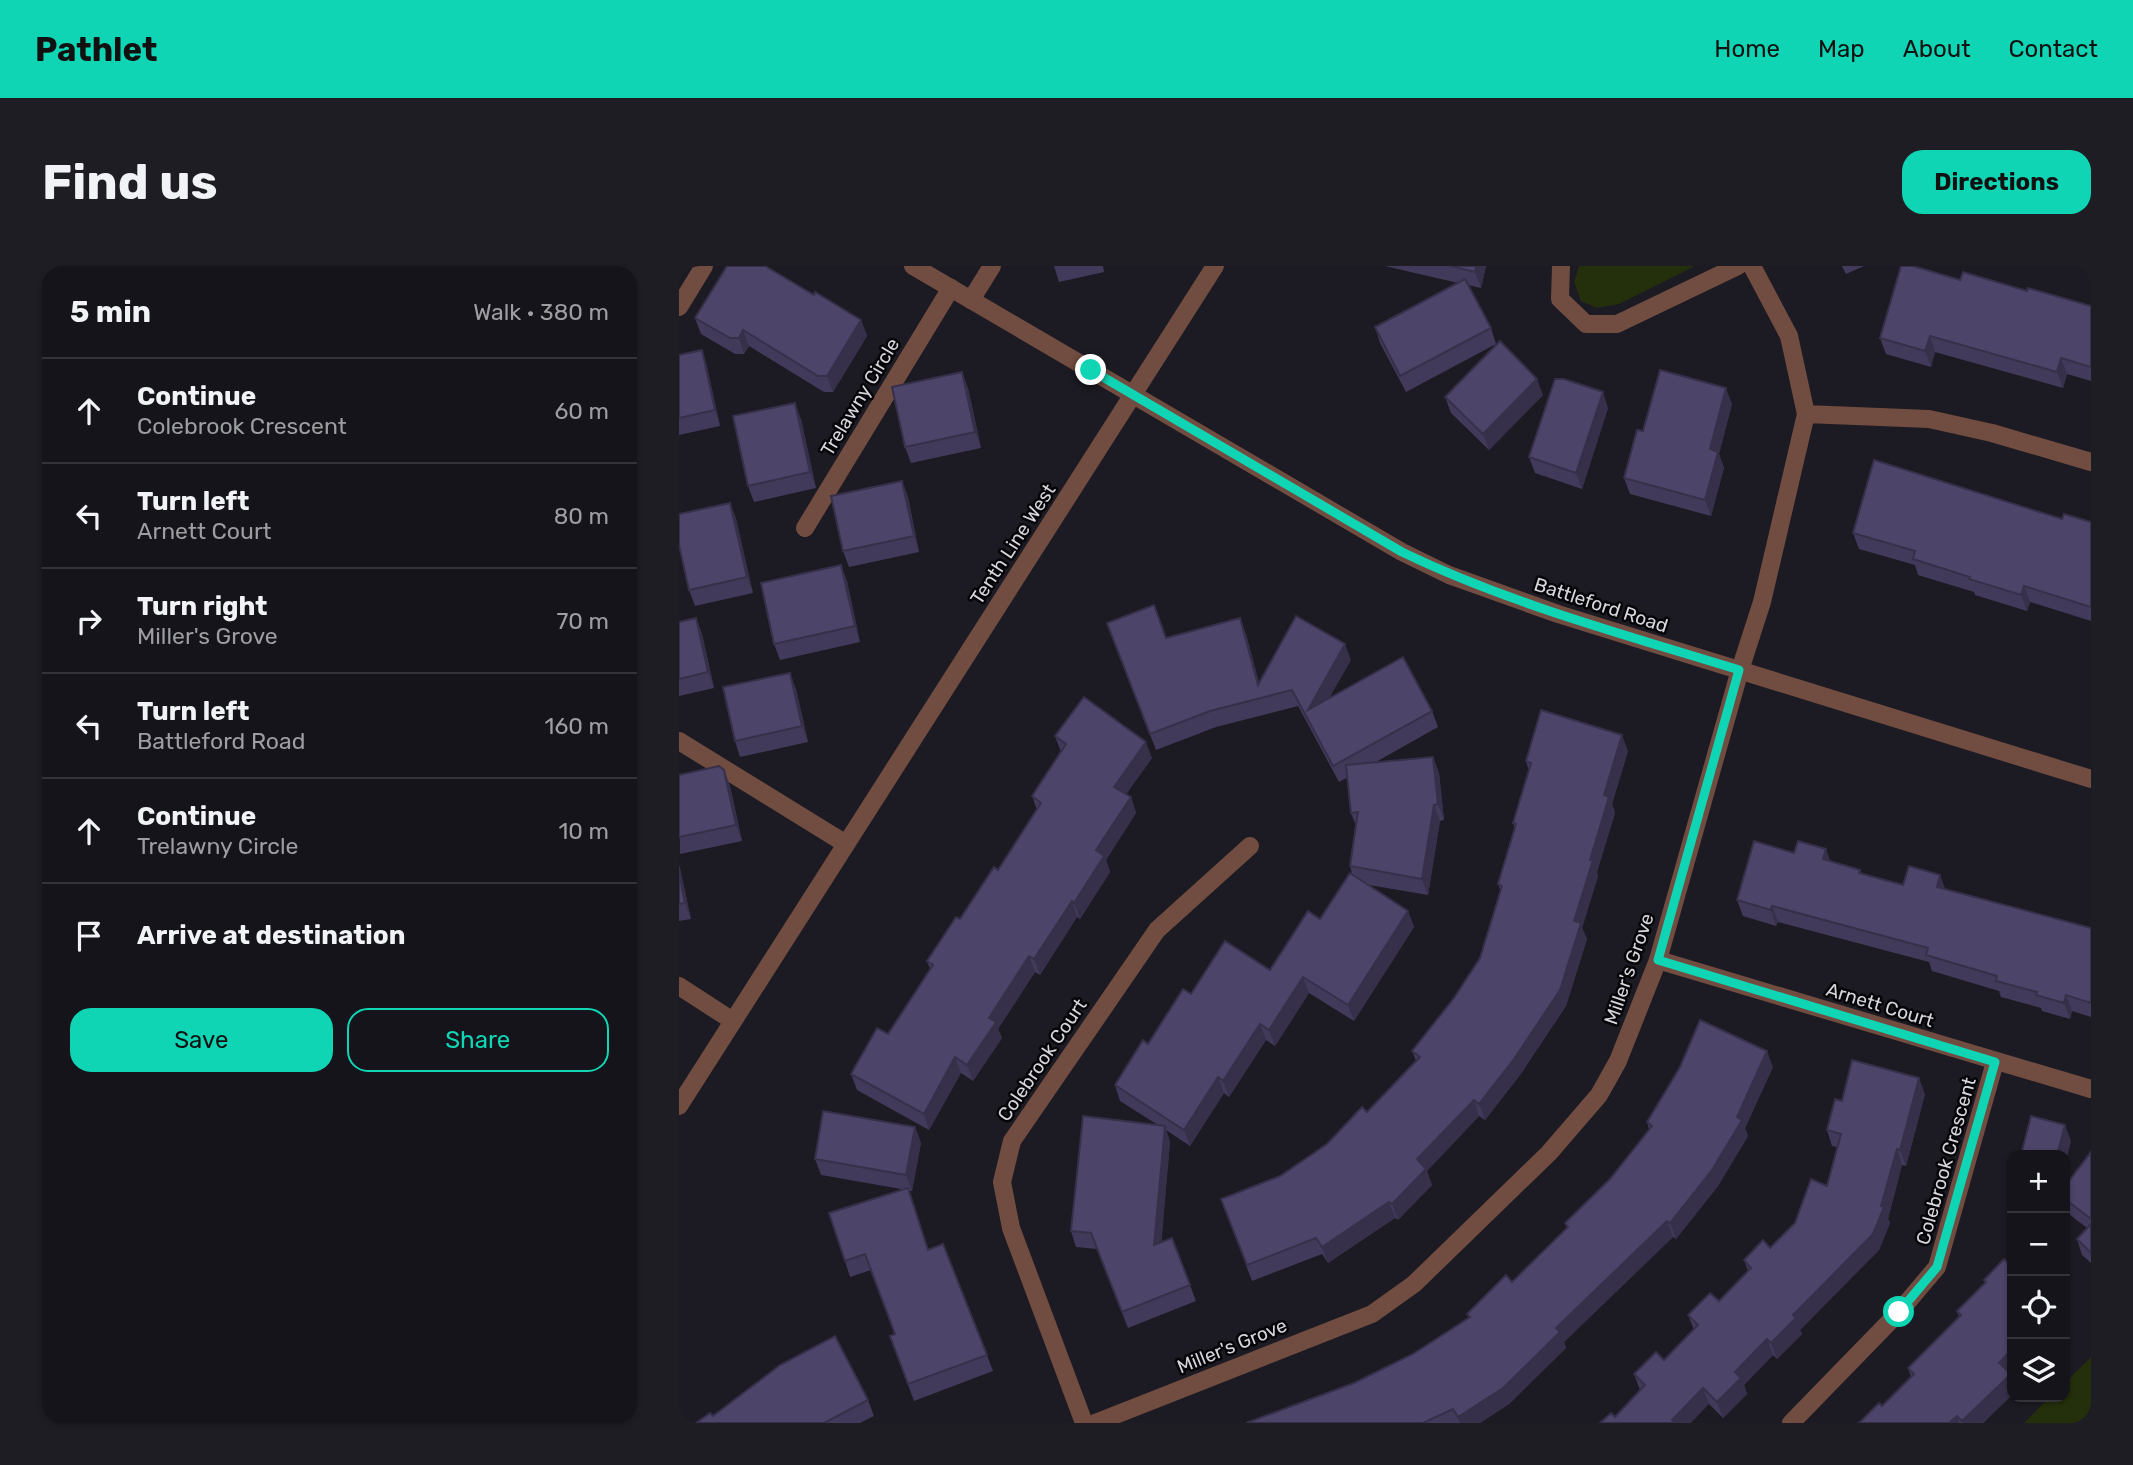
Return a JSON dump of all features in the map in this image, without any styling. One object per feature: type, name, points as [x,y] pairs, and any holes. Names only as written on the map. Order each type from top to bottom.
[{"type":"street","points":[[679,307],[704,266]]},
{"type":"street","points":[[913,266],[1132,394]]},
{"type":"street","points":[[971,300],[992,266]]},
{"type":"street","name":"Tenth Line West","points":[[679,1107],[1215,266]]},
{"type":"street","points":[[1561,266],[1560,299],[1586,324],[1617,324],[1738,266]]},
{"type":"street","name":"Miller's Grove","points":[[1095,1423],[1372,1314],[1414,1284],[1549,1153],[1599,1095],[1618,1061],[1658,960],[1739,670],[1762,602],[1806,414],[1789,336],[1752,266]]},
{"type":"street","name":"Trelawny Circle","points":[[805,528],[951,288]]},
{"type":"street","name":"Battleford Road","points":[[1132,394],[1402,552],[1449,575],[1558,614],[2091,779]]},
{"type":"street","points":[[1806,414],[1929,419],[1992,433],[2091,462]]},
{"type":"street","points":[[679,741],[846,844]]},
{"type":"street","name":"Colebrook Court","points":[[1084,1423],[1011,1228],[1002,1182],[1012,1141],[1157,930],[1250,846]]},
{"type":"street","name":"Arnett Court","points":[[1658,960],[2091,1089]]},
{"type":"street","points":[[679,986],[733,1021]]},
{"type":"street","name":"Colebrook Crescent","points":[[1791,1423],[1899,1312],[1937,1267],[1995,1062]]},
{"type":"green space","points":[[1579,266],[1695,266],[1619,304],[1597,308],[1581,301],[1574,282]]},
{"type":"green space","points":[[2091,1357],[2091,1423],[2024,1423],[2045,1402],[2070,1402],[2070,1378]]},
{"type":"building","points":[[727,266],[765,266],[861,320],[827,376],[818,376],[743,330],[739,338],[730,338],[695,318]]},
{"type":"building","points":[[1450,266],[1476,266],[1475,272]]},
{"type":"building","points":[[1901,266],[1913,266],[1960,280],[1963,272],[2091,306],[2091,367],[2061,358],[2057,372],[1930,336],[1925,351],[1880,338]]},
{"type":"building","points":[[1465,279],[1491,328],[1400,376],[1375,327]]},
{"type":"building","points":[[1500,341],[1537,379],[1483,434],[1445,397]]},
{"type":"building","points":[[702,350],[715,410],[679,418],[679,355]]},
{"type":"building","points":[[1660,370],[1726,388],[1710,449],[1718,452],[1705,500],[1624,478],[1637,430],[1643,431]]},
{"type":"building","points":[[962,372],[975,432],[905,447],[892,387]]},
{"type":"building","points":[[1555,379],[1564,379],[1603,392],[1576,473],[1529,457]]},
{"type":"building","points":[[795,403],[810,472],[748,486],[733,416]]},
{"type":"building","points":[[1874,460],[2062,519],[2064,514],[2091,522],[2091,607],[2024,586],[2021,595],[1969,579],[1970,577],[1913,559],[1915,551],[1853,533]]},
{"type":"building","points":[[902,481],[914,536],[843,551],[831,496]]},
{"type":"building","points":[[730,503],[747,577],[689,590],[679,545],[679,514]]},
{"type":"building","points":[[841,565],[855,626],[774,644],[761,583]]},
{"type":"building","points":[[1154,605],[1166,638],[1240,618],[1258,685],[1296,616],[1345,644],[1308,710],[1403,657],[1432,711],[1333,766],[1292,690],[1210,711],[1150,734],[1107,623]]},
{"type":"building","points":[[696,618],[708,672],[679,679],[679,622]]},
{"type":"building","points":[[790,673],[802,726],[735,741],[723,687]]},
{"type":"building","points":[[1084,697],[1146,742],[1114,787],[1131,797],[1096,850],[1104,856],[1074,903],[1072,901],[1034,959],[1029,956],[989,1018],[996,1022],[967,1065],[955,1057],[924,1114],[851,1074],[877,1028],[888,1034],[933,965],[927,961],[956,917],[960,919],[994,867],[998,870],[1041,803],[1032,796],[1066,744],[1055,736]]},
{"type":"building","points":[[1541,710],[1622,735],[1604,795],[1609,797],[1590,860],[1593,860],[1574,921],[1581,923],[1560,990],[1514,1059],[1479,1104],[1474,1100],[1417,1159],[1426,1169],[1392,1204],[1389,1202],[1322,1247],[1316,1238],[1247,1265],[1221,1199],[1280,1176],[1327,1144],[1362,1107],[1367,1112],[1420,1057],[1412,1051],[1454,998],[1480,958],[1502,886],[1498,884],[1516,824],[1513,823],[1531,763],[1526,761]]},
{"type":"building","points":[[1433,757],[1438,804],[1434,805],[1422,879],[1350,866],[1358,812],[1351,813],[1346,765]]},
{"type":"building","points":[[719,766],[724,770],[736,825],[679,837],[679,775]]},
{"type":"building","points":[[1754,841],[1794,853],[1798,841],[1826,849],[1823,859],[1860,870],[1859,873],[1903,885],[1909,866],[1940,875],[1937,887],[2091,928],[2091,1003],[2066,995],[2064,1003],[2036,995],[2037,992],[1996,981],[1997,976],[1926,955],[1928,948],[1772,906],[1771,910],[1737,900]]},
{"type":"building","points":[[679,873],[685,903],[679,904]]},
{"type":"building","points":[[1350,873],[1408,911],[1348,1005],[1303,977],[1269,1030],[1260,1024],[1223,1081],[1218,1077],[1184,1130],[1115,1085],[1143,1040],[1148,1044],[1183,989],[1191,994],[1225,941],[1270,970],[1308,911],[1320,919]]},
{"type":"building","points":[[1700,1020],[1767,1051],[1737,1117],[1742,1120],[1712,1170],[1670,1223],[1667,1221],[1556,1328],[1560,1332],[1503,1388],[1458,1417],[1453,1409],[1423,1423],[1246,1423],[1354,1383],[1413,1354],[1470,1317],[1467,1314],[1506,1275],[1512,1282],[1568,1227],[1565,1223],[1610,1179],[1652,1126],[1647,1122],[1680,1067]]},
{"type":"building","points":[[1852,1060],[1919,1078],[1900,1150],[1897,1149],[1881,1206],[1884,1207],[1873,1234],[1793,1315],[1796,1318],[1771,1343],[1767,1339],[1735,1372],[1741,1378],[1717,1402],[1703,1388],[1672,1420],[1675,1423],[1600,1423],[1611,1413],[1615,1417],[1645,1385],[1634,1374],[1656,1352],[1664,1360],[1698,1325],[1688,1315],[1710,1293],[1719,1301],[1751,1268],[1744,1260],[1763,1240],[1770,1248],[1795,1223],[1811,1179],[1827,1186],[1841,1134],[1827,1130],[1835,1099],[1842,1101]]},
{"type":"building","points":[[823,1111],[915,1127],[906,1175],[815,1159]]},
{"type":"building","points":[[1083,1116],[1165,1126],[1154,1245],[1172,1238],[1190,1285],[1122,1312],[1091,1233],[1071,1231]]},
{"type":"building","points":[[2031,1116],[2065,1125],[2058,1150],[2022,1150]]},
{"type":"building","points":[[2091,1152],[2091,1219],[2070,1203],[2070,1179]]},
{"type":"building","points":[[908,1188],[928,1250],[943,1244],[987,1355],[908,1384],[890,1336],[895,1334],[865,1254],[845,1261],[829,1213]]},
{"type":"building","points":[[2091,1224],[2091,1253],[2077,1239]]},
{"type":"building","points":[[2004,1259],[2007,1262],[2007,1354],[1999,1363],[2007,1370],[2007,1378],[1962,1421],[1957,1416],[1949,1423],[1859,1423],[1879,1403],[1882,1406],[1914,1374],[1908,1368],[1961,1315],[1957,1311],[1986,1282],[1984,1280]]},
{"type":"building","points":[[835,1336],[868,1400],[824,1423],[696,1423],[710,1413],[713,1416],[780,1365]]},
{"type":"route","points":[[1091,370],[1402,552],[1449,575],[1558,614],[1739,670],[1658,960],[1995,1062],[1937,1267],[1899,1312]]}]
